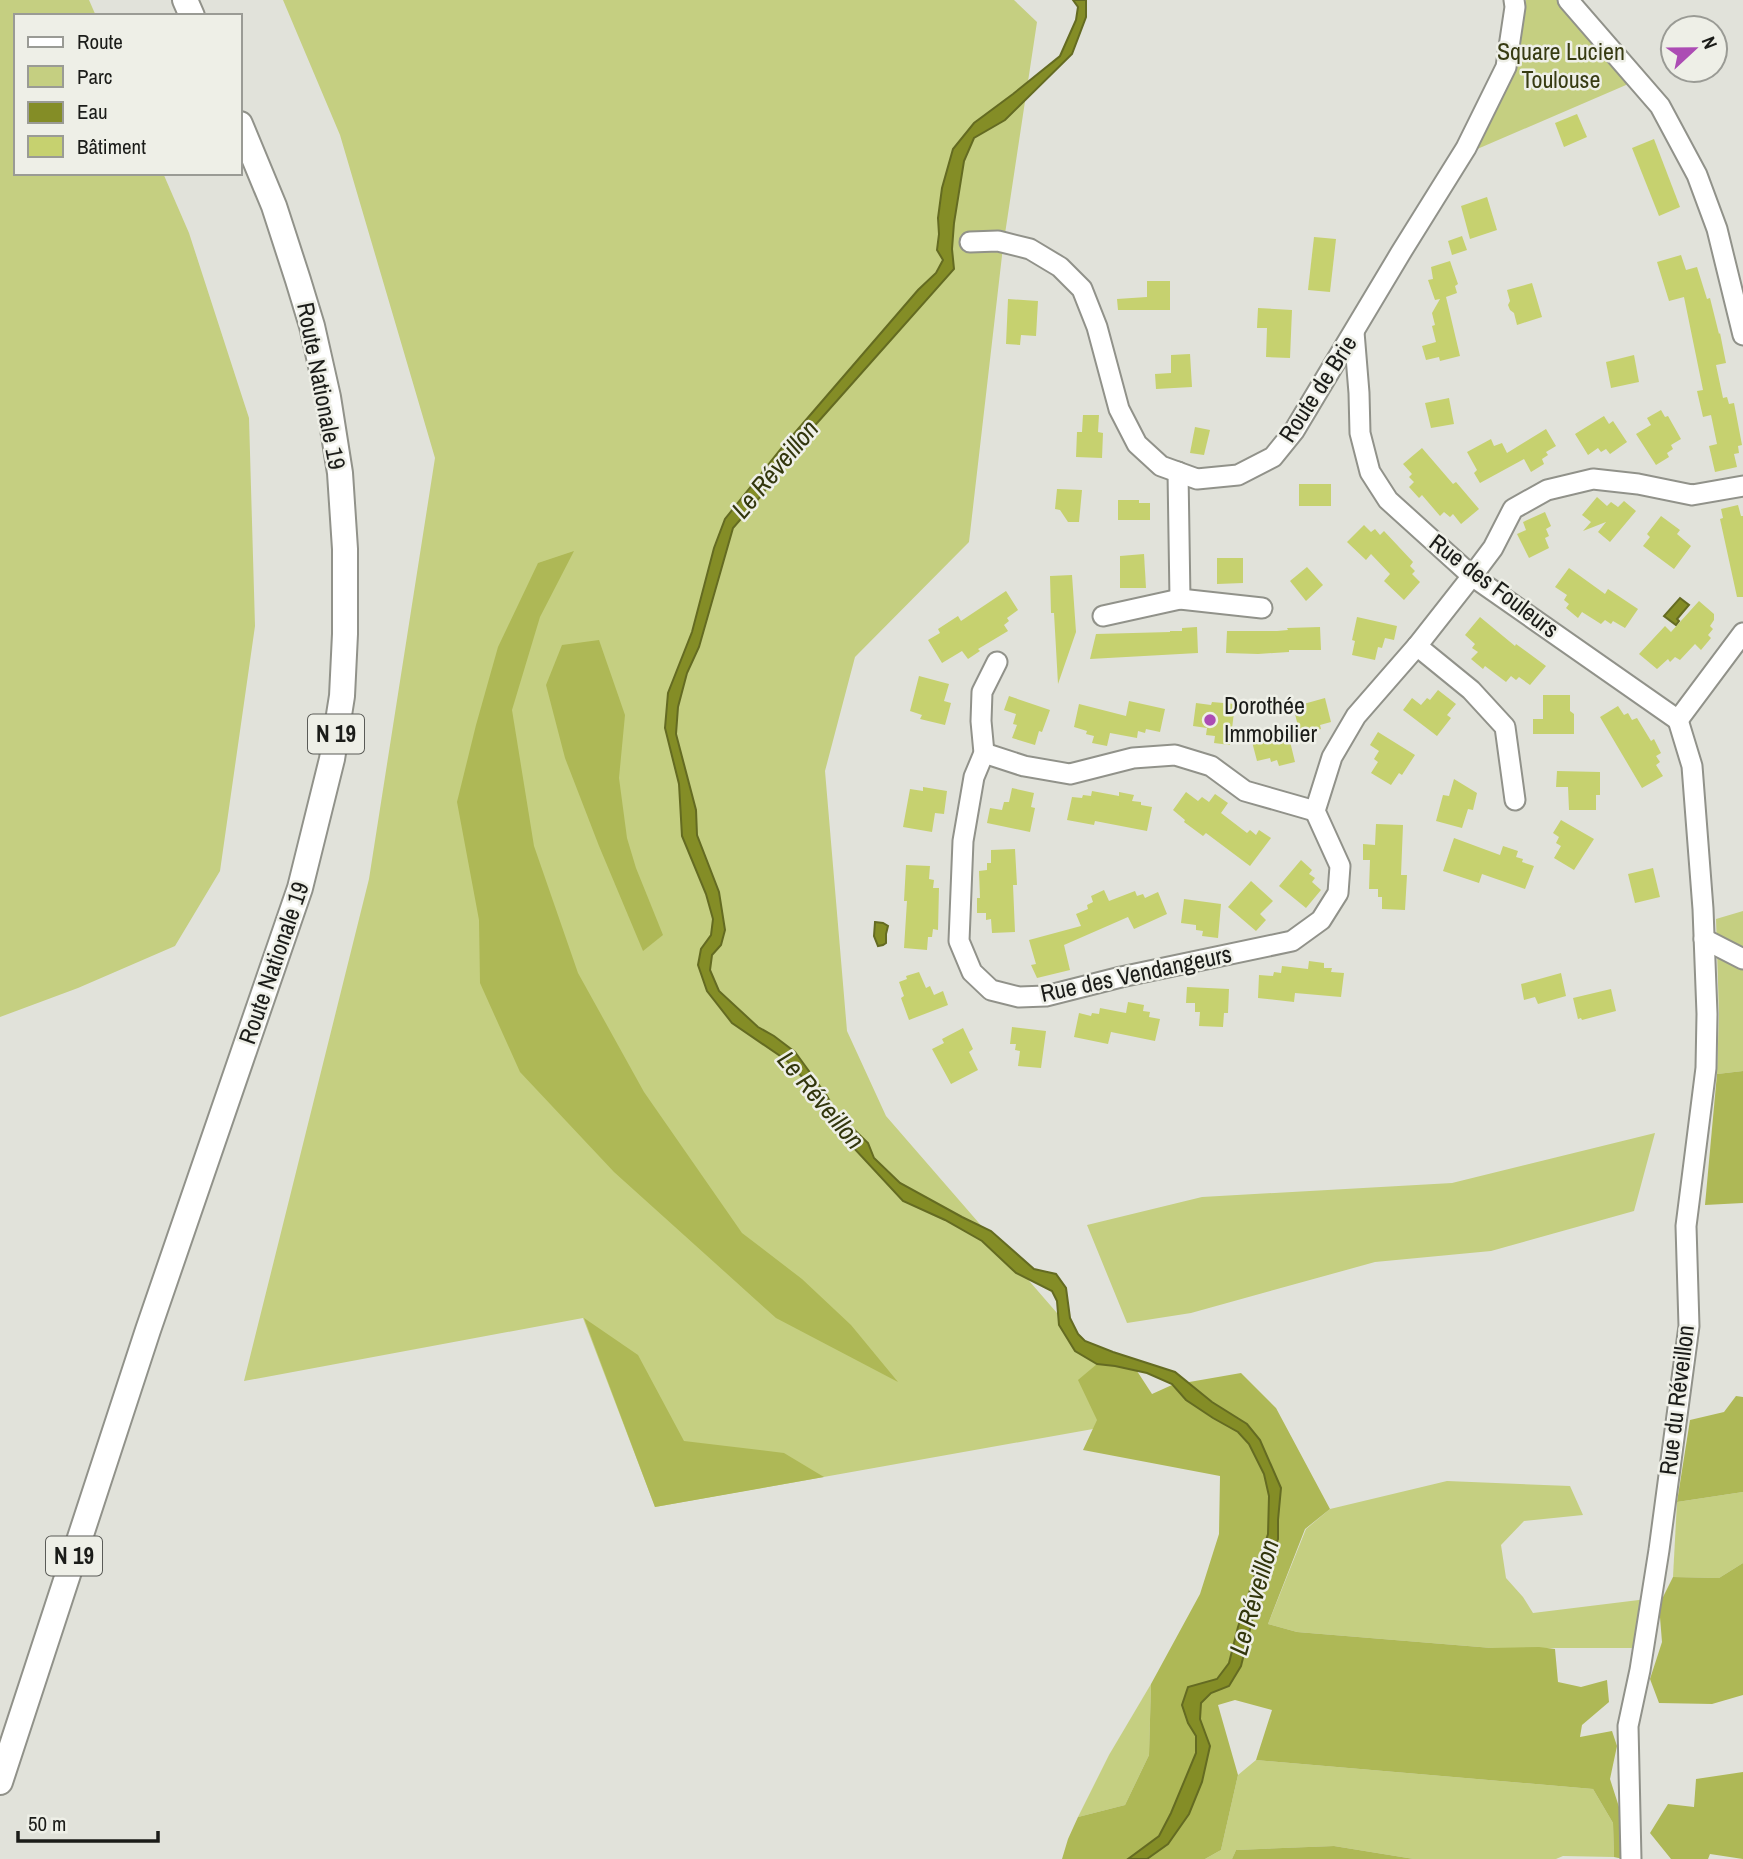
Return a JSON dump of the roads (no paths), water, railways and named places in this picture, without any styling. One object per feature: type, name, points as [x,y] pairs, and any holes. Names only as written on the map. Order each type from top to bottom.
[{"type":"main road","name":"Route Nationale 19","points":[[0,1782],[148,1330],[300,888],[332,759],[342,696],[345,549],[340,473],[328,397],[295,268],[274,206],[242,129]]},
{"type":"street","name":"Route de Brie","points":[[970,242],[998,241],[1030,249],[1060,267],[1082,289],[1097,327],[1119,409],[1137,444],[1161,466],[1197,479],[1238,475],[1273,457],[1294,431],[1466,148],[1506,67],[1514,0]]},
{"type":"street","points":[[1568,0],[1660,106],[1697,175],[1717,229],[1743,335]]},
{"type":"street","name":"Rue des Fouleurs","points":[[1354,332],[1360,433],[1370,472],[1388,500],[1472,576],[1678,720]]},
{"type":"street","points":[[1178,472],[1180,599]]},
{"type":"street","points":[[984,752],[1024,766],[1070,774],[1133,758],[1175,755],[1210,766],[1245,791],[1315,811],[1332,757],[1356,716],[1417,646],[1472,576],[1493,548],[1513,509],[1547,490],[1593,479],[1639,484],[1692,495],[1743,486]]},
{"type":"street","points":[[1103,616],[1180,599],[1262,608]]},
{"type":"street","points":[[1678,720],[1743,633]]},
{"type":"street","points":[[1417,646],[1471,690],[1504,727],[1516,800]]},
{"type":"street","name":"Rue des Vendangeurs","points":[[997,662],[982,692],[984,752],[974,777],[963,841],[959,941],[972,972],[992,990],[1019,997],[1046,996],[1121,977],[1292,941],[1321,920],[1338,893],[1340,866],[1315,811]]},
{"type":"street","name":"Rue du Réveillon","points":[[1631,1859],[1628,1726],[1640,1670],[1659,1550],[1689,1326],[1686,1226],[1706,1068],[1704,939],[1692,766],[1678,720]]},
{"type":"street","points":[[1704,939],[1743,959]]},
{"type":"water","name":"Le Réveillon","points":[[1073,0],[1086,0],[1086,17],[1072,54],[1005,120],[974,138],[964,161],[954,223],[954,269],[810,431],[733,528],[699,647],[687,673],[678,707],[676,734],[696,810],[697,835],[719,892],[725,930],[721,945],[712,955],[710,970],[719,991],[758,1027],[795,1052],[836,1112],[868,1143],[874,1158],[900,1183],[991,1231],[1034,1269],[1056,1274],[1066,1288],[1070,1318],[1085,1341],[1175,1372],[1212,1402],[1247,1424],[1260,1440],[1281,1488],[1278,1539],[1253,1617],[1241,1666],[1229,1686],[1211,1693],[1201,1703],[1200,1719],[1210,1746],[1202,1782],[1189,1814],[1168,1844],[1147,1859],[1128,1859],[1159,1836],[1196,1753],[1196,1736],[1182,1705],[1188,1687],[1217,1679],[1229,1663],[1268,1534],[1269,1496],[1264,1474],[1249,1444],[1238,1432],[1186,1400],[1172,1384],[1147,1373],[1097,1364],[1075,1351],[1059,1325],[1057,1301],[1052,1291],[1016,1273],[982,1241],[903,1201],[825,1117],[806,1081],[786,1060],[732,1023],[707,991],[698,965],[701,949],[711,935],[713,919],[706,894],[682,836],[679,784],[665,728],[668,693],[692,632],[714,548],[725,519],[780,450],[918,290],[936,273],[943,260],[937,250],[942,188],[953,149],[974,123],[1060,56],[1076,20],[1078,7]]},
{"type":"water","points":[[1680,598],[1689,605],[1677,619],[1679,621],[1676,625],[1664,616]]},
{"type":"water","points":[[875,922],[888,926],[886,943],[883,945],[878,946],[874,936]]},
{"type":"place","name":"Dorothée Immobilier","points":[[1210,720]]},
{"type":"park label","name":"Square Lucien Toulouse","points":[[1561,66]]}]
